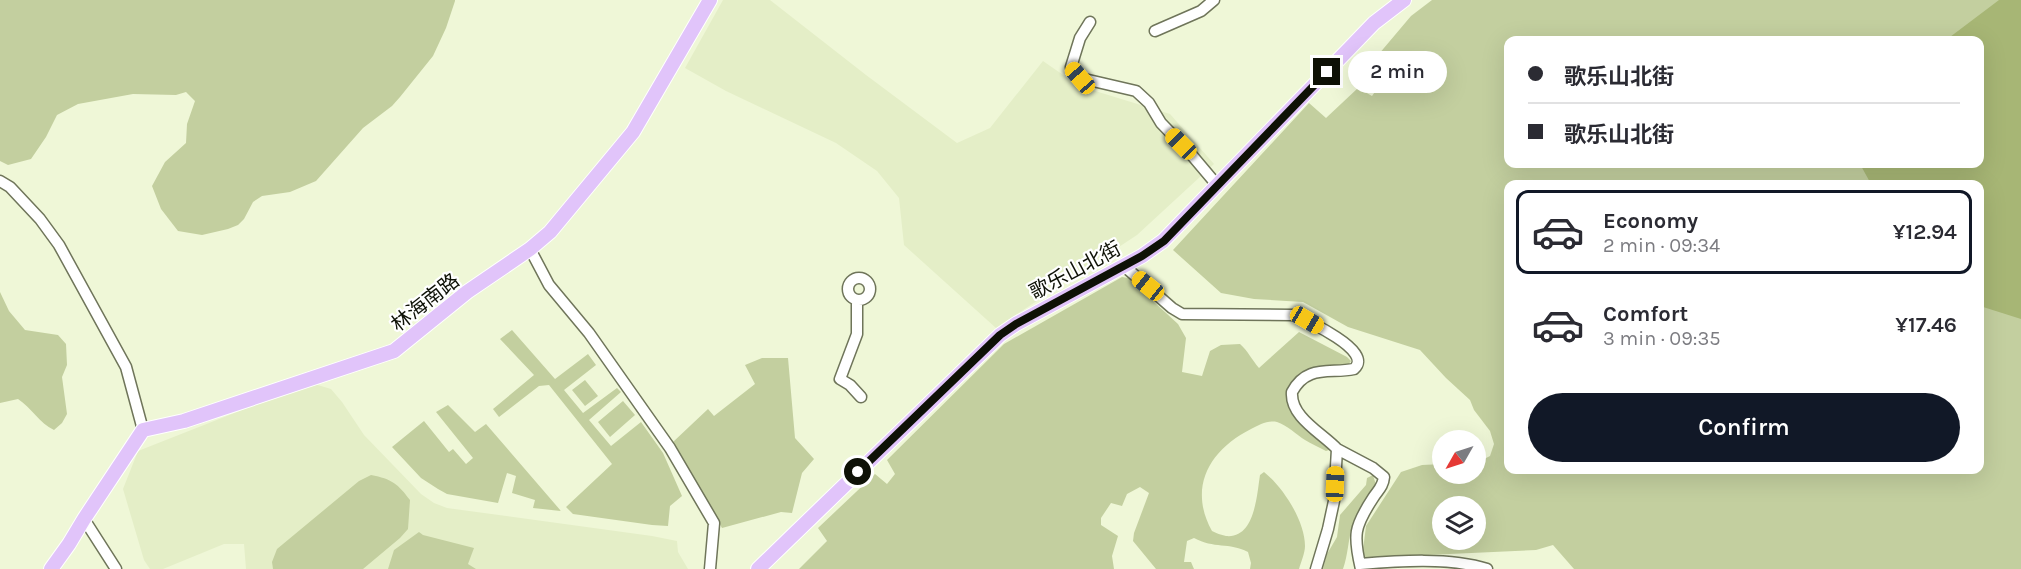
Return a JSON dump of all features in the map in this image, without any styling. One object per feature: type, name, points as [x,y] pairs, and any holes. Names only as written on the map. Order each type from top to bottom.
[{"type":"main road","name":"林海南路","points":[[143,430],[184,421],[394,351],[467,292],[530,249],[550,232],[633,132],[710,0]]},
{"type":"main road","name":"歌乐山北街","points":[[758,569],[1000,335],[1016,324],[1142,256],[1164,241],[1374,23],[1404,0]]},
{"type":"main road","points":[[51,569],[143,430]]},
{"type":"street","points":[[1155,31],[1201,11],[1214,0]]},
{"type":"street","points":[[1090,22],[1080,38],[1071,67],[1080,78],[1136,91],[1149,103],[1161,123],[1217,185]]},
{"type":"street","points":[[0,181],[10,187],[40,219],[59,245],[126,367],[143,430]]},
{"type":"street","points":[[530,249],[549,285],[589,333],[670,448],[714,523],[710,569]]},
{"type":"street","points":[[1124,266],[1182,314],[1293,315],[1307,320],[1348,345],[1357,354],[1359,361],[1354,369],[1319,371],[1307,376],[1292,392],[1292,398],[1298,412],[1316,431],[1337,448],[1373,468],[1384,477],[1383,486],[1356,528],[1356,542],[1361,566],[1386,562],[1462,563],[1486,569]]},
{"type":"street","points":[[857,300],[857,334],[840,379],[850,385],[861,398]]},
{"type":"street","points":[[1316,569],[1334,501],[1337,448]]},
{"type":"street","points":[[84,519],[116,569]]},
{"type":"shaded area","points":[[0,0],[455,1],[433,56],[392,106],[363,128],[316,181],[290,192],[262,196],[253,202],[238,225],[202,235],[178,231],[161,209],[152,186],[165,162],[186,143],[187,124],[195,101],[186,92],[176,95],[133,94],[78,104],[57,115],[31,159],[8,165],[0,161]]},
{"type":"shaded area","points":[[723,0],[770,0],[957,143],[990,128],[1043,61],[1079,86],[1170,114],[1214,164],[1137,235],[996,328],[904,245],[899,198],[877,171],[836,143],[726,91],[685,68]]},
{"type":"shaded area","points":[[1432,0],[2021,0],[2021,569],[1574,569],[1553,545],[1536,550],[1362,558],[1366,526],[1401,472],[1422,465],[1432,465],[1432,484],[1486,484],[1486,458],[1490,456],[1494,444],[1490,431],[1474,410],[1470,400],[1420,350],[1348,327],[1303,302],[1254,299],[1221,293],[1173,250],[1309,103],[1326,118],[1358,88],[1372,96],[1386,76],[1373,61],[1411,16]]},
{"type":"shaded area","points":[[1999,0],[2021,0],[2021,319],[1984,307],[1984,180],[1869,180],[1862,168],[1984,168],[1984,36],[1951,36]]},
{"type":"shaded area","points":[[1122,277],[1128,278],[1178,324],[1186,338],[1182,372],[1202,376],[1210,351],[1221,345],[1240,344],[1259,368],[1299,332],[1351,361],[1348,365],[1319,366],[1309,369],[1297,376],[1287,392],[1288,405],[1295,417],[1332,449],[1326,451],[1281,423],[1267,422],[1254,427],[1224,448],[1214,459],[1203,485],[1202,500],[1212,531],[1226,536],[1236,535],[1249,523],[1253,514],[1260,475],[1264,472],[1271,478],[1292,505],[1301,526],[1305,546],[1299,569],[1250,569],[1248,552],[1194,538],[1187,541],[1184,562],[1191,562],[1194,569],[1156,569],[1133,541],[1149,493],[1140,487],[1127,494],[1122,506],[1111,503],[1101,518],[1101,525],[1118,536],[1112,556],[1114,569],[799,569],[827,541],[818,528],[875,474],[887,484],[895,474],[887,460],[1004,344]]},
{"type":"shaded area","points":[[0,292],[9,311],[25,330],[58,335],[66,344],[67,365],[62,377],[67,414],[54,430],[18,399],[0,403]]},
{"type":"shaded area","points":[[512,330],[555,379],[588,354],[596,365],[564,390],[583,413],[617,388],[621,392],[589,420],[611,446],[641,422],[663,453],[682,496],[670,506],[668,526],[573,514],[566,507],[612,464],[549,385],[539,386],[499,417],[493,409],[534,375],[500,339]]},
{"type":"shaded area","points":[[762,358],[788,358],[795,438],[814,459],[802,473],[792,513],[781,512],[722,528],[673,442],[708,409],[714,416],[755,384],[745,365]]},
{"type":"shaded area","points":[[585,380],[598,396],[585,406],[572,390]]},
{"type":"shaded area","points":[[311,383],[331,389],[364,435],[421,494],[434,503],[447,508],[677,541],[678,552],[688,569],[246,569],[244,544],[224,544],[163,569],[150,569],[144,560],[123,489],[138,451]]},
{"type":"shaded area","points":[[623,401],[635,415],[610,437],[598,422]]},
{"type":"shaded area","points":[[448,405],[475,432],[486,424],[561,511],[533,508],[535,500],[512,493],[516,476],[507,473],[498,503],[447,494],[421,478],[392,447],[424,421],[449,452],[453,449],[466,464],[473,458],[436,412]]},
{"type":"shaded area","points":[[371,475],[394,483],[410,500],[408,529],[400,538],[363,569],[273,569],[272,562],[277,549],[359,481]]},
{"type":"shaded area","points":[[1373,475],[1376,485],[1354,521],[1343,569],[1323,569],[1327,554],[1337,537],[1340,515],[1366,485],[1367,478]]},
{"type":"shaded area","points":[[419,532],[474,548],[468,564],[476,569],[388,569],[394,550]]},
{"type":"route","points":[[858,472],[1000,335],[1016,324],[1142,256],[1164,241],[1327,72]]}]
